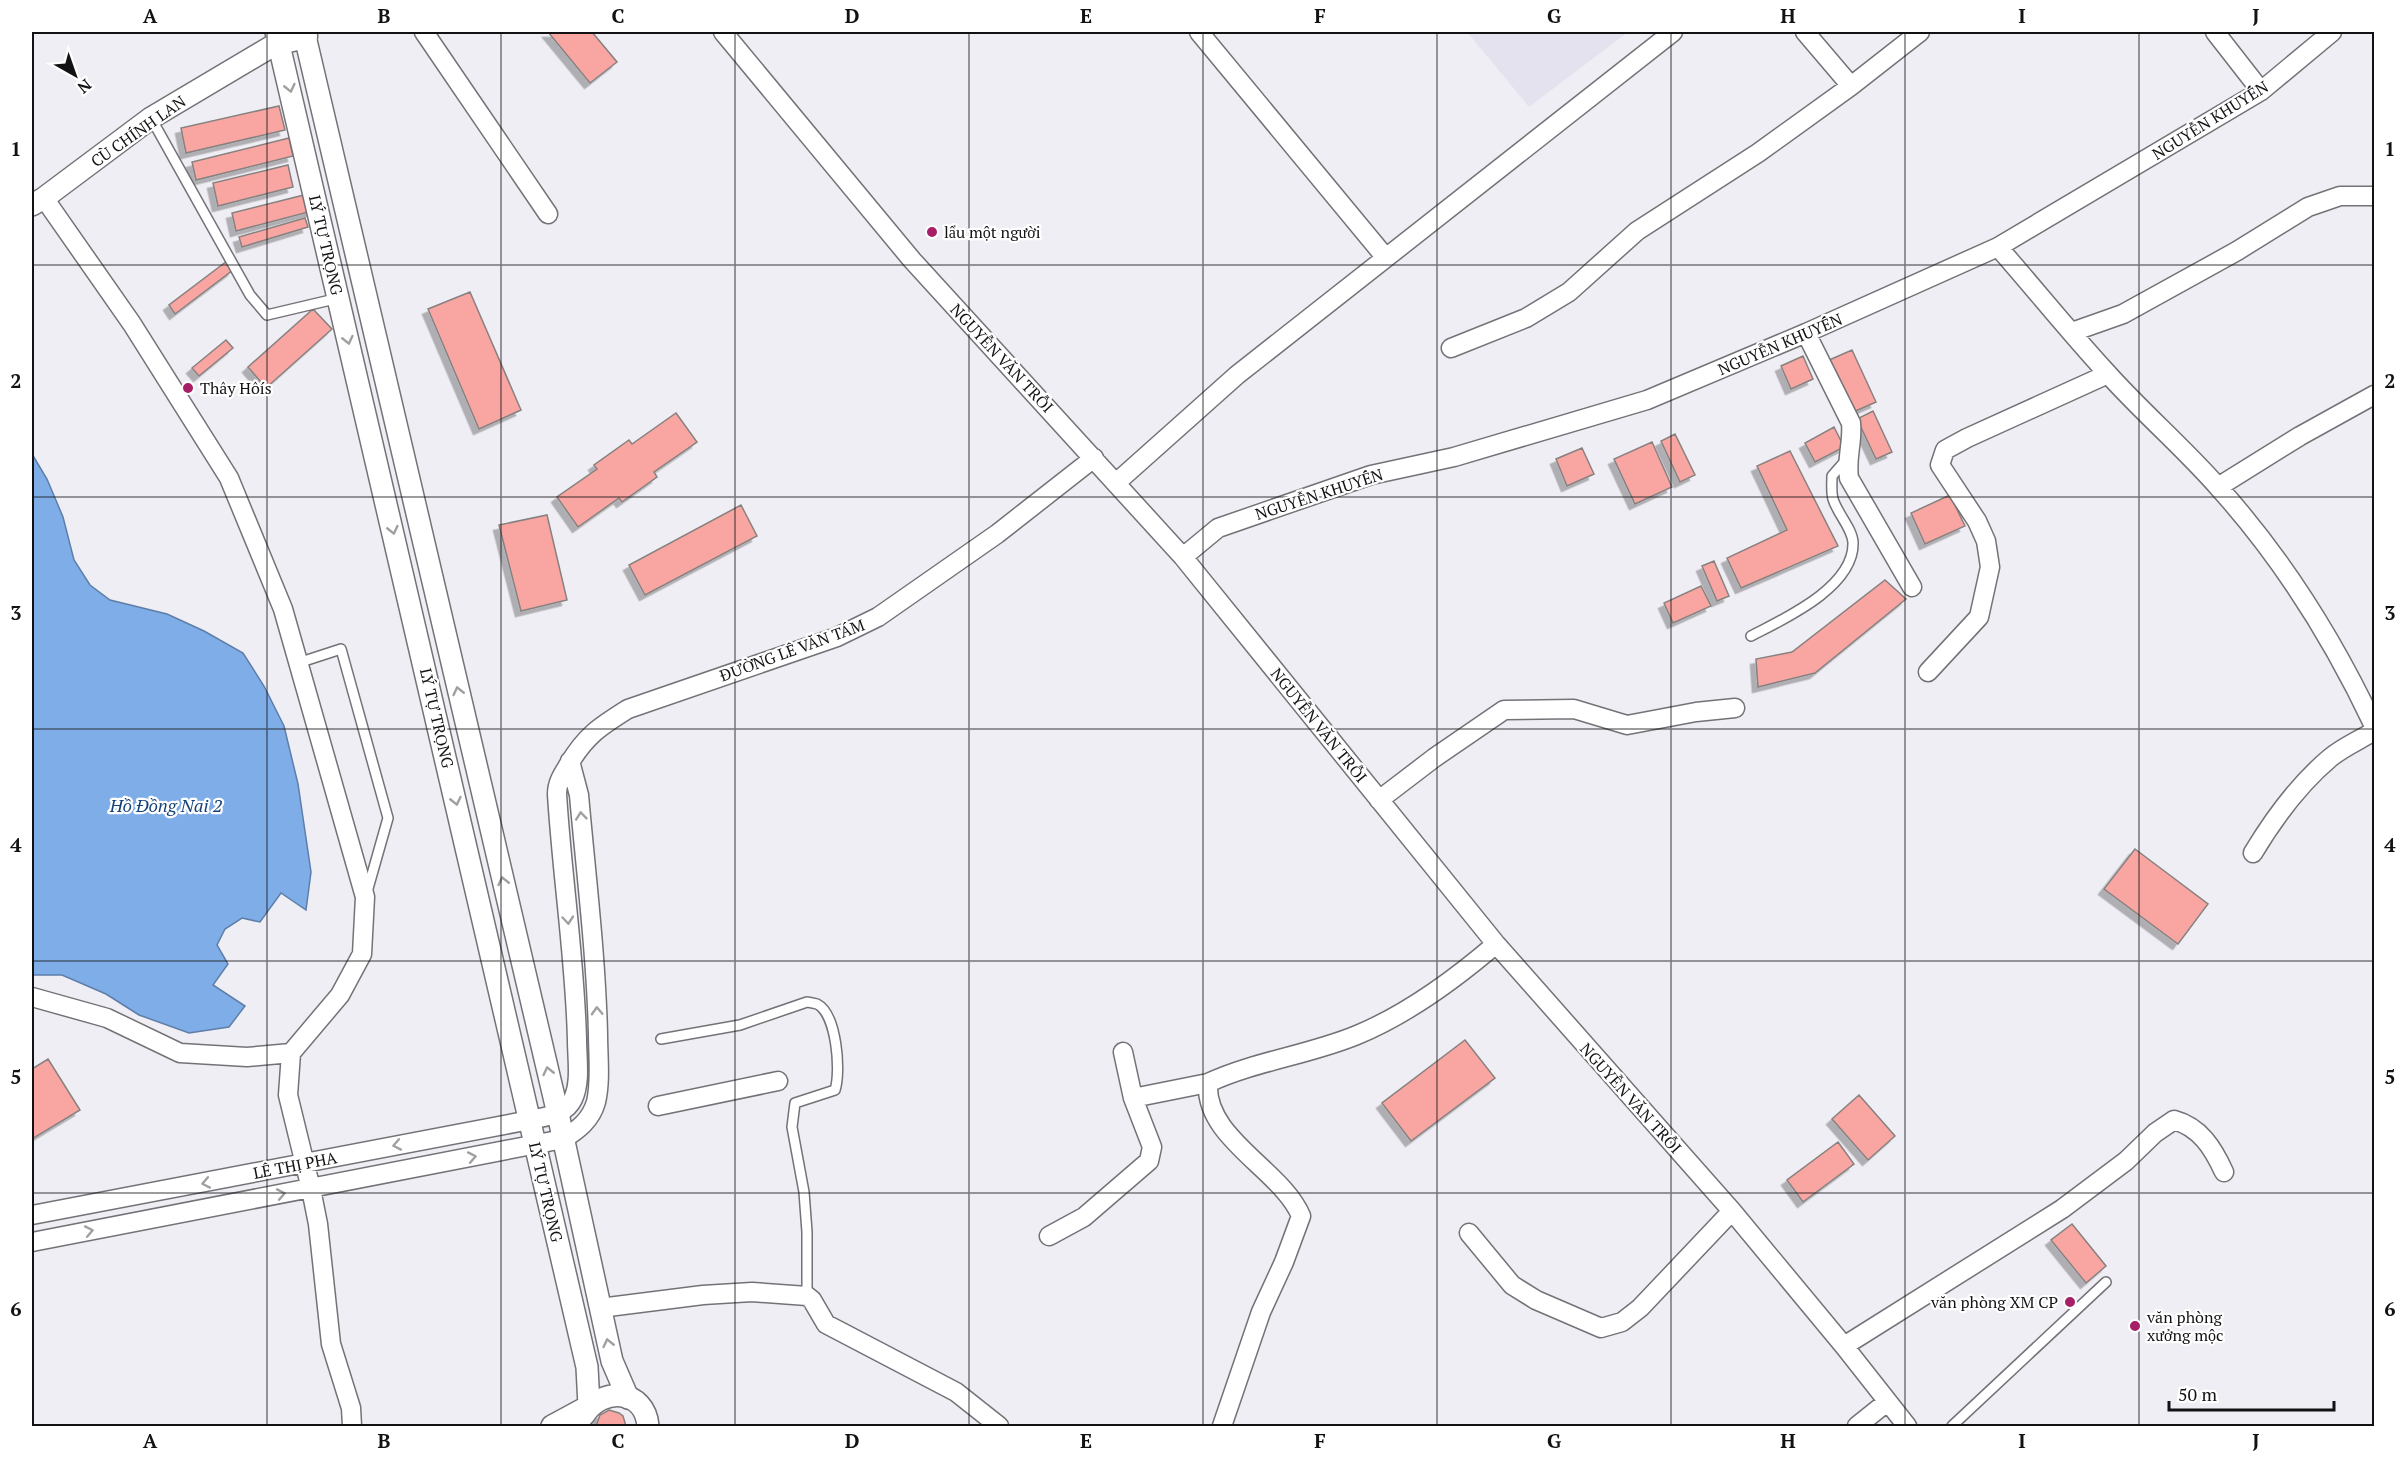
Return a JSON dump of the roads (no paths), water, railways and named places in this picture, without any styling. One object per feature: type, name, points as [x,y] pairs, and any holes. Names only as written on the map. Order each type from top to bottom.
[{"type":"main road","points":[[278,37],[304,34]]},
{"type":"street","points":[[424,32],[548,214]]},
{"type":"street","name":"NGUYỄN VĂN TRỖI","points":[[723,32],[912,260],[1183,556],[1496,944],[1732,1211],[1844,1346],[1906,1426]]},
{"type":"street","points":[[1198,32],[1386,258]]},
{"type":"street","points":[[1117,482],[1238,375],[1673,32]]},
{"type":"street","points":[[1805,32],[1851,87]]},
{"type":"street","points":[[1451,348],[1526,318],[1569,292],[1636,231],[1758,153],[1851,87],[1920,32]]},
{"type":"street","points":[[2215,32],[2261,91]]},
{"type":"street","name":"NGUYỄN KHUYẾN","points":[[1183,556],[1218,528],[1371,475],[1454,457],[1647,400],[1806,333],[1998,247],[2261,91],[2332,32]]},
{"type":"street","name":"LÝ TỰ TRỌNG","points":[[304,34],[558,1114],[612,1361],[628,1398]]},
{"type":"street","name":"LÝ TỰ TRỌNG","points":[[278,37],[587,1367],[589,1406]]},
{"type":"street","name":"CÙ CHÍNH LAN","points":[[38,202],[151,118],[278,37]]},
{"type":"street","points":[[2072,332],[2123,314],[2237,251],[2308,207],[2340,196],[2374,196]]},
{"type":"street","points":[[38,202],[132,324],[228,478],[283,609],[365,897],[362,954],[340,995],[291,1053],[288,1095],[318,1224],[331,1344],[351,1408],[352,1426]]},
{"type":"street","points":[[1998,247],[2108,374],[2218,487],[2252,527],[2289,577],[2355,685],[2374,726]]},
{"type":"street","points":[[1806,333],[1851,423],[1853,439],[1846,460],[1849,478],[1912,587]]},
{"type":"street","points":[[1928,672],[1979,617],[1990,567],[1986,541],[1977,521],[1940,465],[1945,450],[2108,374]]},
{"type":"street","points":[[2218,487],[2374,395]]},
{"type":"street","name":"ĐƯỜNG LÊ VĂN TÁM","points":[[558,1114],[567,1108],[573,1099],[578,1083],[576,1014],[557,783],[580,744],[599,727],[628,709],[837,637],[878,617],[998,534],[1094,458]]},
{"type":"street","points":[[1379,800],[1434,758],[1504,710],[1574,709],[1627,725],[1696,712],[1735,708]]},
{"type":"street","points":[[2253,853],[2270,824],[2303,785],[2331,757],[2374,731]]},
{"type":"street","points":[[32,1242],[563,1139],[589,1119],[596,1104],[598,1088],[597,1009],[579,795],[570,761]]},
{"type":"street","points":[[1133,1098],[1208,1083],[1226,1074],[1283,1060],[1357,1035],[1406,1011],[1460,975],[1496,944]]},
{"type":"street","points":[[32,997],[107,1018],[180,1053],[247,1057],[291,1053]]},
{"type":"street","points":[[1049,1236],[1084,1216],[1149,1161],[1152,1147],[1133,1098],[1123,1052]]},
{"type":"street","points":[[658,1106],[778,1081]]},
{"type":"street","points":[[1208,1083],[1207,1094],[1210,1106],[1224,1129],[1285,1192],[1298,1208],[1301,1216],[1284,1262],[1261,1312],[1222,1426]]},
{"type":"street","name":"LÊ THỊ PHA","points":[[32,1215],[558,1114]]},
{"type":"street","points":[[1844,1346],[2062,1209],[2126,1161],[2155,1133],[2174,1120],[2186,1123],[2201,1134],[2215,1153],[2223,1172]]},
{"type":"street","points":[[1469,1233],[1512,1285],[1536,1300],[1601,1328],[1622,1322],[1641,1308],[1732,1211]]},
{"type":"street","points":[[600,1308],[703,1295],[752,1292],[807,1296],[826,1323],[956,1392],[999,1426]]},
{"type":"street","points":[[552,1426],[607,1395],[628,1398],[646,1419],[666,1426]]},
{"type":"street","points":[[1857,1426],[1887,1402]]},
{"type":"street","points":[[581,1426],[583,1416],[589,1406]]},
{"type":"lane","points":[[151,118],[250,295],[267,315],[339,298]]},
{"type":"lane","points":[[1751,636],[1801,610],[1835,581],[1849,560],[1853,540],[1833,498],[1832,476],[1846,460]]},
{"type":"lane","points":[[298,663],[341,649],[388,819],[365,897]]},
{"type":"lane","points":[[661,1039],[740,1024],[807,1002],[817,1004],[825,1012],[837,1044],[839,1079],[835,1090],[795,1103],[792,1127],[804,1192],[807,1232],[807,1296]]},
{"type":"lane","points":[[1952,1426],[2106,1282]]},
{"type":"water","name":"Hồ Đồng Nai 2","points":[[32,454],[47,479],[63,517],[74,560],[90,585],[110,600],[167,614],[243,653],[264,686],[284,726],[298,784],[311,872],[306,910],[281,893],[260,922],[242,918],[225,929],[217,945],[228,964],[213,985],[245,1006],[229,1027],[189,1033],[139,1015],[106,994],[62,975],[32,975]]},
{"type":"place","name":"lẩu một người","points":[[932,232]]},
{"type":"place","name":"Thây Hôís","points":[[188,388]]},
{"type":"place","name":"văn phòng XM CP","points":[[2070,1302]]},
{"type":"place","name":"văn phòng xưởng mộc","points":[[2135,1326]]}]
